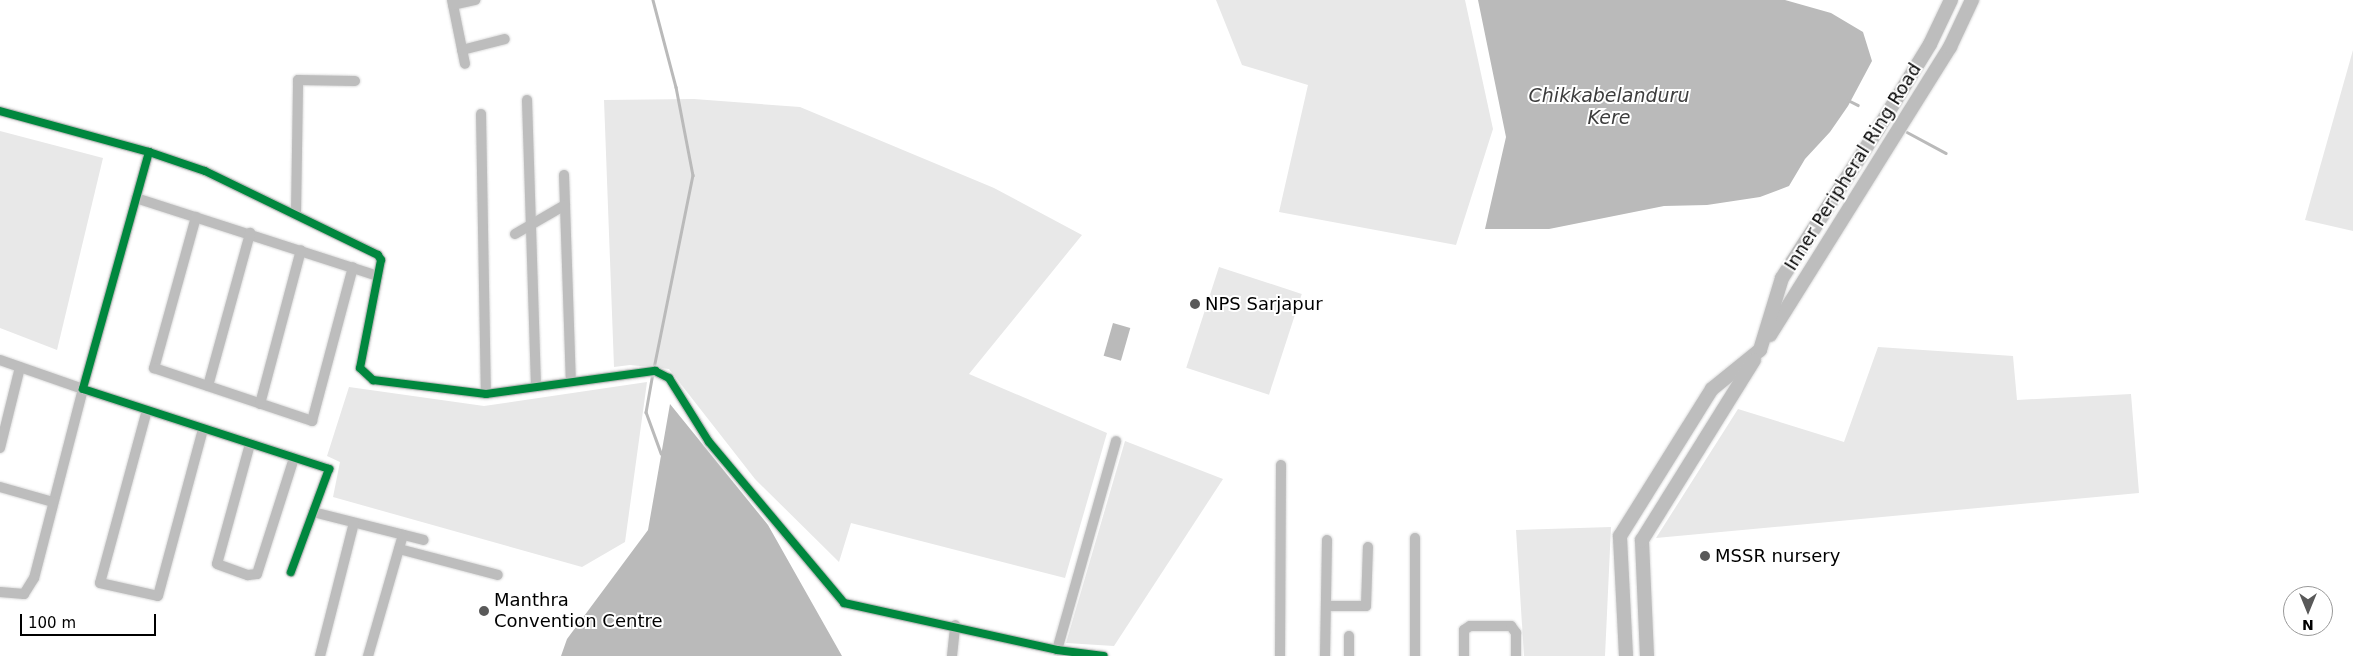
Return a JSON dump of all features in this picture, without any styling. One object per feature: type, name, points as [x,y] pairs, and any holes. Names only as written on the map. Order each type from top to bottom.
[{"type":"main road","name":"Inner Peripheral Ring Road","points":[[1626,656],[1620,536],[1712,388],[1760,350],[1782,278],[1930,44],[1951,0]]},
{"type":"main road","name":"Inner Peripheral Ring Road","points":[[1647,656],[1642,540],[1950,46],[1972,0]]},
{"type":"street","points":[[464,64],[453,2],[475,0]]},
{"type":"street","points":[[462,50],[505,39]]},
{"type":"street","points":[[296,214],[298,80],[355,81]]},
{"type":"street","points":[[527,100],[536,386]]},
{"type":"street","points":[[0,111],[149,152],[205,171],[378,255],[381,260],[360,368],[365,376],[372,380],[486,394],[640,371],[655,371],[668,378],[709,442],[844,603],[955,625],[1061,652],[1104,656]]},
{"type":"street","points":[[480,114],[486,394]]},
{"type":"street","points":[[0,592],[24,594],[34,578],[83,389],[149,152]]},
{"type":"street","points":[[564,176],[571,381]]},
{"type":"street","points":[[136,198],[250,233],[378,276]]},
{"type":"street","points":[[515,234],[565,205]]},
{"type":"street","points":[[196,217],[154,368],[312,421],[353,267]]},
{"type":"street","points":[[208,386],[250,233]]},
{"type":"street","points":[[260,404],[301,250]]},
{"type":"street","points":[[0,360],[329,470],[291,572]]},
{"type":"street","points":[[0,448],[20,367]]},
{"type":"street","points":[[147,410],[100,583],[158,596],[203,429]]},
{"type":"street","points":[[1061,652],[1116,441]]},
{"type":"street","points":[[250,444],[217,564],[248,575],[257,574],[294,458]]},
{"type":"street","points":[[1280,656],[1281,465]]},
{"type":"street","points":[[0,487],[53,502]]},
{"type":"street","points":[[313,512],[424,540]]},
{"type":"street","points":[[320,656],[354,523]]},
{"type":"street","points":[[368,656],[403,535]]},
{"type":"street","points":[[1415,538],[1415,656]]},
{"type":"street","points":[[1325,656],[1326,540]]},
{"type":"street","points":[[1326,606],[1366,606],[1368,547]]},
{"type":"street","points":[[399,549],[498,575]]},
{"type":"street","points":[[952,656],[955,625]]},
{"type":"street","points":[[1464,656],[1464,630],[1470,626],[1511,626],[1516,633],[1516,656]]},
{"type":"street","points":[[1349,636],[1349,656]]},
{"type":"shaded area","points":[[1216,0],[1465,0],[1493,129],[1456,245],[1279,212],[1308,85],[1242,65]]},
{"type":"shaded area","points":[[2353,50],[2353,231],[2305,220]]},
{"type":"shaded area","points":[[694,99],[800,107],[994,188],[1082,235],[969,374],[1107,433],[1065,578],[851,523],[839,562],[755,479],[669,369],[630,365],[614,367],[604,100]]},
{"type":"shaded area","points":[[0,131],[103,158],[57,350],[0,328]]},
{"type":"shaded area","points":[[1219,267],[1302,294],[1269,395],[1186,368]]},
{"type":"shaded area","points":[[1878,347],[2013,356],[2017,400],[2131,394],[2139,493],[1656,538],[1738,409],[1844,442]]},
{"type":"shaded area","points":[[647,382],[625,542],[582,567],[333,497],[340,462],[327,456],[349,387],[484,406]]},
{"type":"shaded area","points":[[1125,441],[1223,479],[1114,646],[1066,643]]},
{"type":"shaded area","points":[[1611,527],[1605,656],[1524,656],[1516,530]]},
{"type":"water","name":"Chikkabelanduru Kere","points":[[1478,0],[1785,0],[1831,13],[1863,32],[1872,61],[1848,106],[1830,132],[1805,159],[1789,186],[1760,197],[1707,205],[1664,206],[1549,229],[1485,229],[1506,137]]},
{"type":"water","points":[[1113,323],[1130,328],[1121,361],[1104,356]]},
{"type":"water","points":[[670,404],[768,525],[842,656],[561,656],[567,639],[648,530]]},
{"type":"waterway","points":[[653,0],[676,87],[693,175],[654,368]]},
{"type":"waterway","points":[[1848,100],[1858,105]]},
{"type":"waterway","points":[[1907,132],[1946,153]]},
{"type":"waterway","points":[[653,373],[646,412],[661,453]]},
{"type":"cycle path","points":[[0,111],[149,152],[205,171],[378,255],[381,260],[360,368],[373,380],[486,394],[655,371],[669,378],[709,442],[844,603],[1057,650],[1104,656]]},
{"type":"cycle path","points":[[149,152],[83,389],[329,469],[291,572]]},
{"type":"place","name":"NPS Sarjapur","points":[[1195,304]]},
{"type":"place","name":"MSSR nursery","points":[[1705,556]]},
{"type":"place","name":"Manthra Convention Centre","points":[[484,611]]}]
